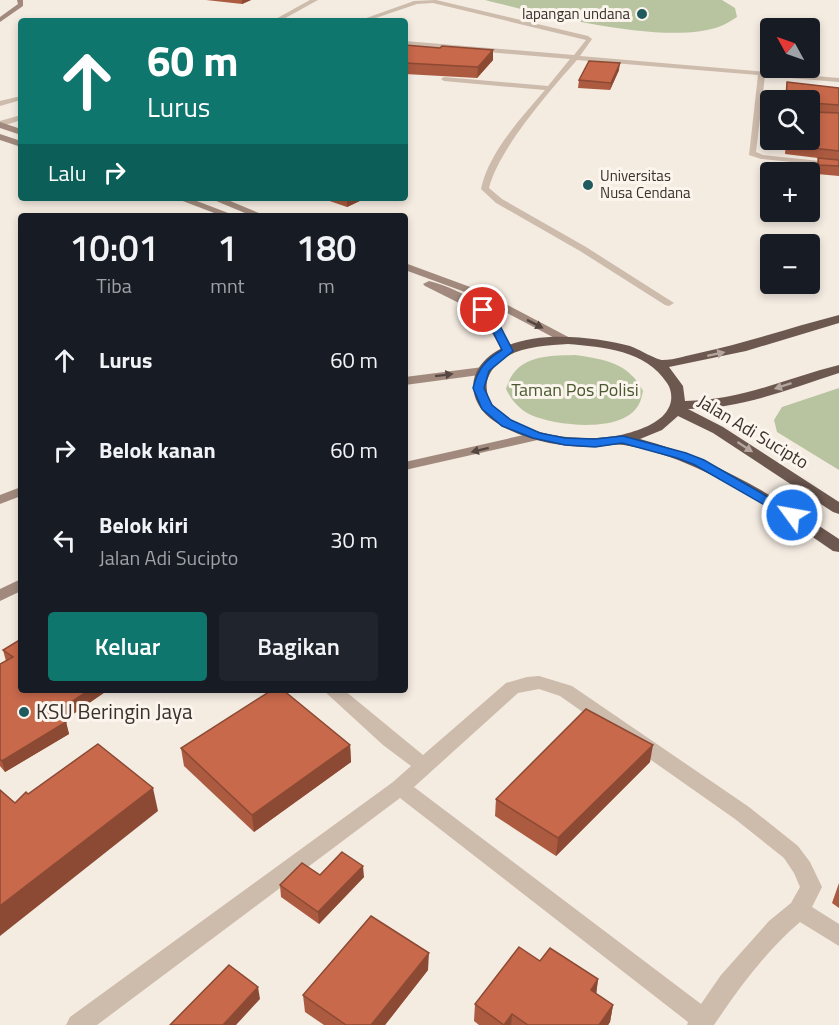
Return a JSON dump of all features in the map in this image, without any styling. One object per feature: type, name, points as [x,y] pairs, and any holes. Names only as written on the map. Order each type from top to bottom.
[{"type":"highway","points":[[659,365],[741,348],[839,319]]},
{"type":"highway","points":[[568,340],[602,343],[623,348],[659,365],[672,377],[678,391],[676,407],[665,422],[647,432],[623,440],[595,443],[537,436],[507,423],[486,406],[478,388],[483,370],[493,360],[508,351],[526,345],[568,340]]},
{"type":"highway","points":[[676,407],[740,400],[839,369]]},
{"type":"highway","name":"Jalan Adi Sucipto","points":[[676,407],[718,430],[839,508]]},
{"type":"highway","points":[[623,440],[650,446],[699,463],[776,504],[839,547]]},
{"type":"main road","points":[[0,20],[21,5],[20,0]]},
{"type":"main road","points":[[0,125],[18,131]]},
{"type":"main road","points":[[0,137],[18,143]]},
{"type":"main road","points":[[188,201],[222,213]]},
{"type":"main road","points":[[222,201],[253,213]]},
{"type":"main road","points":[[408,267],[477,293],[531,323],[568,340]]},
{"type":"main road","points":[[408,276],[483,310],[491,319],[508,351]]},
{"type":"main road","points":[[408,381],[483,370]]},
{"type":"main road","points":[[408,465],[537,436]]},
{"type":"main road","points":[[0,500],[18,492]]},
{"type":"main road","points":[[0,596],[18,586]]},
{"type":"street","points":[[282,18],[317,2]]},
{"type":"street","points":[[294,18],[317,2]]},
{"type":"street","points":[[0,104],[18,99]]},
{"type":"street","points":[[0,125],[18,118]]},
{"type":"street","points":[[78,1025],[400,787],[512,688],[529,681],[543,682],[566,691],[742,813],[791,852],[803,868],[811,887],[799,910],[777,928],[729,983],[701,1022],[400,787]]},
{"type":"street","points":[[335,693],[424,766]]},
{"type":"street","points":[[799,910],[839,936]]},
{"type":"lane","points":[[370,18],[416,2],[441,2],[586,37],[587,42],[490,169],[484,183],[485,189],[499,201],[583,249],[669,303]]},
{"type":"lane","points":[[408,43],[760,74]]},
{"type":"lane","points":[[762,78],[760,111],[752,153],[761,157],[839,165]]},
{"type":"lane","points":[[813,78],[839,80]]},
{"type":"lane","points":[[444,79],[550,88]]},
{"type":"green space","name":"lapangan undana","points":[[485,0],[722,0],[735,8],[737,17],[721,26],[698,31],[670,33],[638,31],[571,20]]},
{"type":"green space","name":"Taman Pos Polisi","points":[[575,355],[615,364],[631,374],[643,391],[640,403],[631,414],[605,424],[556,422],[527,413],[516,404],[506,389],[517,369],[524,364],[543,357]]},
{"type":"green space","points":[[839,388],[839,470],[777,432],[774,420],[782,407]]},
{"type":"building","points":[[408,45],[493,50],[478,67],[408,63]]},
{"type":"building","points":[[589,61],[620,63],[611,83],[579,80]]},
{"type":"building","points":[[787,82],[839,88],[839,105],[820,104],[820,90],[787,90]]},
{"type":"building","points":[[820,112],[839,113],[839,151],[820,149]]},
{"type":"building","points":[[818,158],[839,160],[839,166],[820,165]]},
{"type":"building","name":"KSU Beringin Jaya","points":[[18,641],[18,693],[84,693],[56,712],[66,722],[2,761],[0,759],[0,664],[13,657],[3,650]]},
{"type":"building","points":[[267,693],[287,693],[350,745],[252,815],[181,748]]},
{"type":"building","points":[[586,709],[653,745],[558,838],[496,799]]},
{"type":"building","points":[[98,744],[153,788],[0,906],[0,790],[15,803],[26,792],[28,794]]},
{"type":"building","points":[[342,852],[363,866],[318,912],[280,885],[302,863],[320,875]]},
{"type":"building","points":[[371,916],[429,953],[371,1025],[346,1025],[303,995]]},
{"type":"building","points":[[519,947],[540,961],[550,948],[598,979],[591,990],[613,1005],[599,1025],[528,1025],[512,1014],[504,1025],[475,1004]]},
{"type":"building","points":[[229,965],[258,987],[223,1025],[170,1025]]},
{"type":"place","name":"lapangan undana","points":[[642,14]]},
{"type":"place","name":"Universitas Nusa Cendana","points":[[588,185]]},
{"type":"place","name":"KSU Beringin Jaya","points":[[24,712]]},
{"type":"route","points":[[483,310],[491,319],[508,351],[493,360],[483,370],[478,388],[486,406],[507,423],[537,436],[595,443],[623,440],[682,456],[776,504],[792,515]]}]
